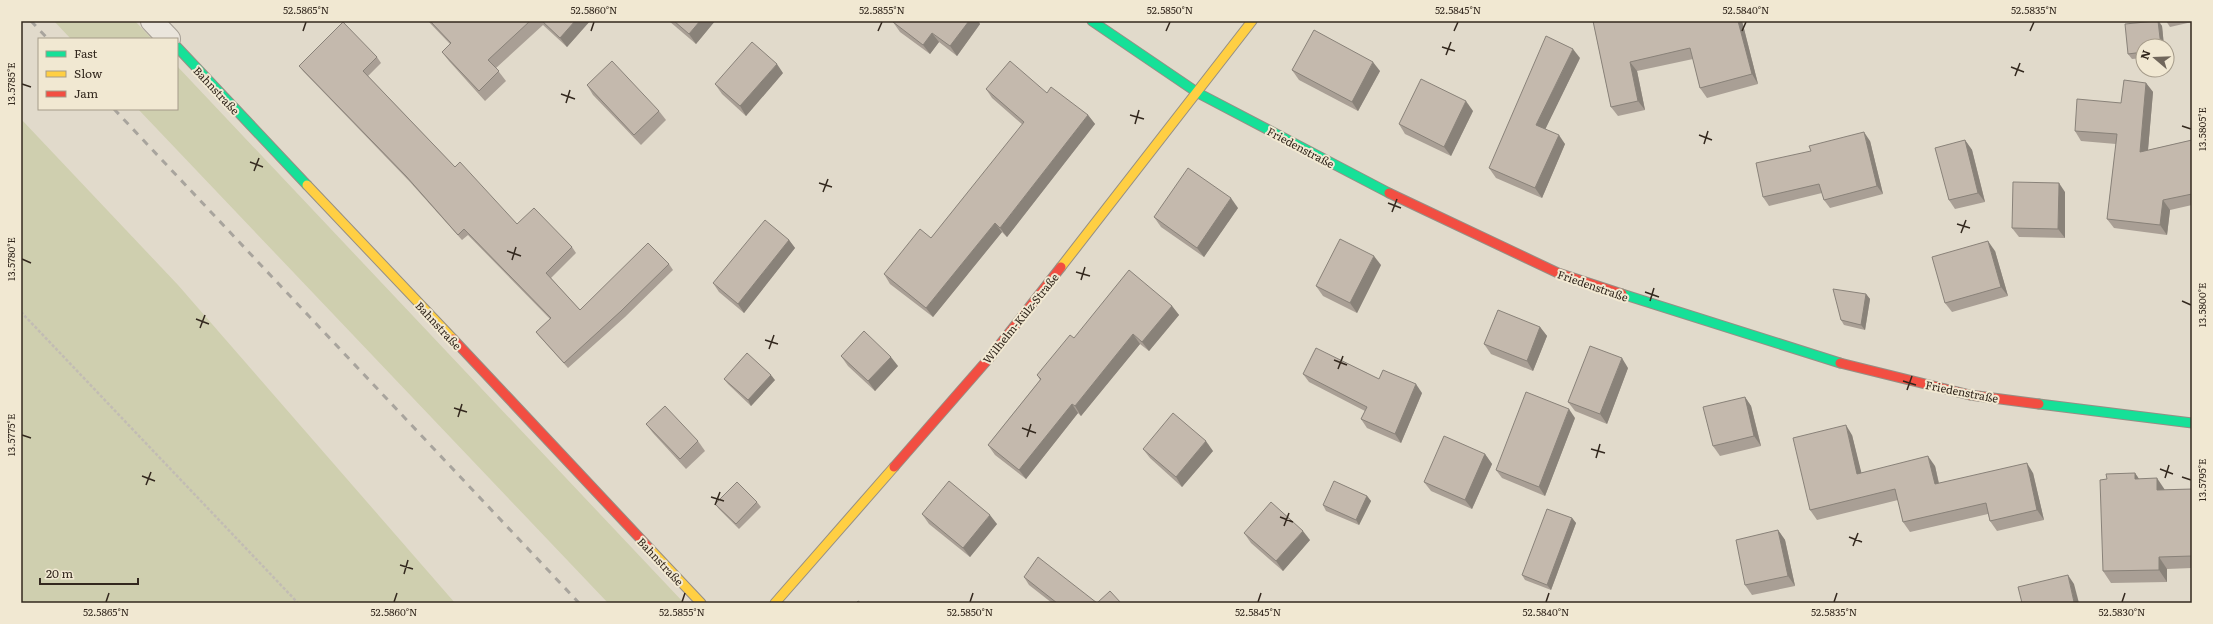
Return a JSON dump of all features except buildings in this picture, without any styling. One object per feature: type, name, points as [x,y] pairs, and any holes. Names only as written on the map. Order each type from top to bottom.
[{"type":"street","points":[[152,21],[168,38]]},
{"type":"street","name":"Friedenstraße","points":[[1092,21],[1198,93],[1428,213],[1558,273],[1668,310],[1827,360],[1970,395],[2192,424]]},
{"type":"street","name":"Wilhelm-Külz-Straße","points":[[775,603],[991,356],[1198,93],[1252,21]]},
{"type":"street","name":"Bahnstraße","points":[[178,48],[701,603]]},
{"type":"path","points":[[21,312],[298,603]]},
{"type":"green space","points":[[54,21],[135,21],[151,38],[70,38]]},
{"type":"green space","points":[[178,67],[684,603],[608,603],[139,110],[178,110]]},
{"type":"green space","points":[[21,119],[178,285],[455,603],[21,603]]},
{"type":"railway","points":[[31,21],[47,38]]},
{"type":"railway","points":[[115,110],[579,603]]},
{"type":"traffic: fast","points":[[1092,21],[1198,93],[1389,193]]},
{"type":"traffic: fast","points":[[178,48],[307,185]]},
{"type":"traffic: fast","points":[[1622,294],[1840,363]]},
{"type":"traffic: fast","points":[[2039,404],[2192,423]]},
{"type":"traffic: slow","points":[[1061,267],[1252,21]]},
{"type":"traffic: slow","points":[[307,185],[453,339]]},
{"type":"traffic: slow","points":[[775,603],[894,467]]},
{"type":"traffic: slow","points":[[650,549],[701,603]]},
{"type":"traffic: jam","points":[[1389,193],[1558,273],[1622,294]]},
{"type":"traffic: jam","points":[[894,467],[991,356],[1061,267]]},
{"type":"traffic: jam","points":[[453,339],[650,549]]},
{"type":"traffic: jam","points":[[1840,363],[1970,395],[2039,404]]}]
